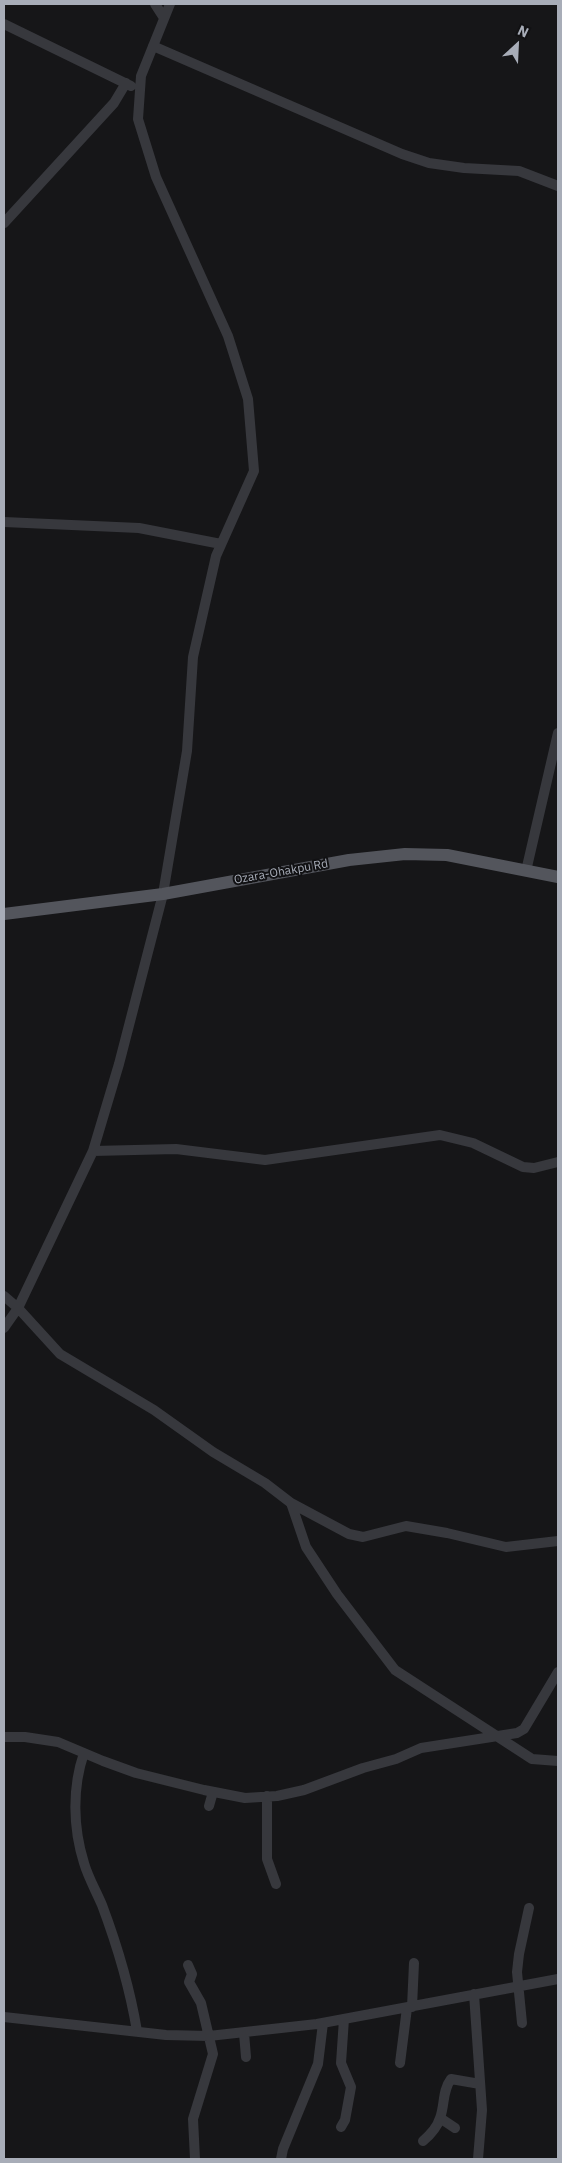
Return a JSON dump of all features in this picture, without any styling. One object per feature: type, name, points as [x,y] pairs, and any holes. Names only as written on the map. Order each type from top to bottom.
[{"type":"main road","name":"Ozara-Ohakpu Rd","points":[[4,914],[163,894],[349,860],[405,854],[447,855],[558,878]]},
{"type":"street","points":[[155,4],[164,18]]},
{"type":"street","points":[[4,1328],[18,1308],[92,1151],[119,1064],[163,894],[187,751],[193,657],[216,556],[254,471],[248,399],[228,336],[156,177],[138,119],[141,76],[170,4]]},
{"type":"street","points":[[4,24],[140,90]]},
{"type":"street","points":[[153,46],[402,154],[429,163],[519,171],[558,186]]},
{"type":"street","points":[[4,222],[114,103],[126,83]]},
{"type":"street","points":[[4,522],[139,528],[221,544]]},
{"type":"street","points":[[526,871],[558,733]]},
{"type":"street","points":[[92,1151],[176,1149],[265,1160],[440,1135],[472,1143],[523,1167],[534,1168],[558,1162]]},
{"type":"street","points":[[4,1296],[18,1308],[60,1354],[154,1410],[213,1452],[265,1483],[292,1502],[349,1534],[363,1537],[406,1526],[448,1533],[506,1547],[558,1542]]},
{"type":"street","points":[[292,1502],[306,1547],[337,1594],[395,1670],[532,1759],[558,1762]]},
{"type":"street","points":[[4,1738],[25,1737],[58,1742],[136,1772],[213,1792],[245,1798],[267,1796],[304,1790],[363,1768],[396,1759],[421,1748],[517,1734],[524,1729],[558,1672]]},
{"type":"street","points":[[84,1753],[77,1774],[77,1838],[84,1865],[102,1906],[119,1960],[137,2031]]},
{"type":"street","points":[[209,1806],[213,1792]]},
{"type":"street","points":[[267,1796],[267,1859],[276,1884]]},
{"type":"street","points":[[522,2023],[520,1986],[517,1972],[529,1908]]},
{"type":"street","points":[[400,2062],[414,1963]]},
{"type":"street","points":[[188,1964],[192,1974],[189,1982],[202,2003],[213,2054],[193,2119],[195,2159]]},
{"type":"street","points":[[4,2017],[166,2035],[209,2036],[323,2023],[558,1979]]},
{"type":"street","points":[[474,1994],[482,2110],[478,2159]]},
{"type":"street","points":[[341,2127],[345,2120],[351,2087],[341,2063],[344,2019]]},
{"type":"street","points":[[281,2159],[283,2148],[318,2064],[323,2023]]},
{"type":"street","points":[[244,2033],[246,2056]]},
{"type":"street","points":[[423,2141],[432,2133],[440,2118],[446,2085],[451,2079],[480,2084]]},
{"type":"street","points":[[440,2118],[455,2128]]}]
